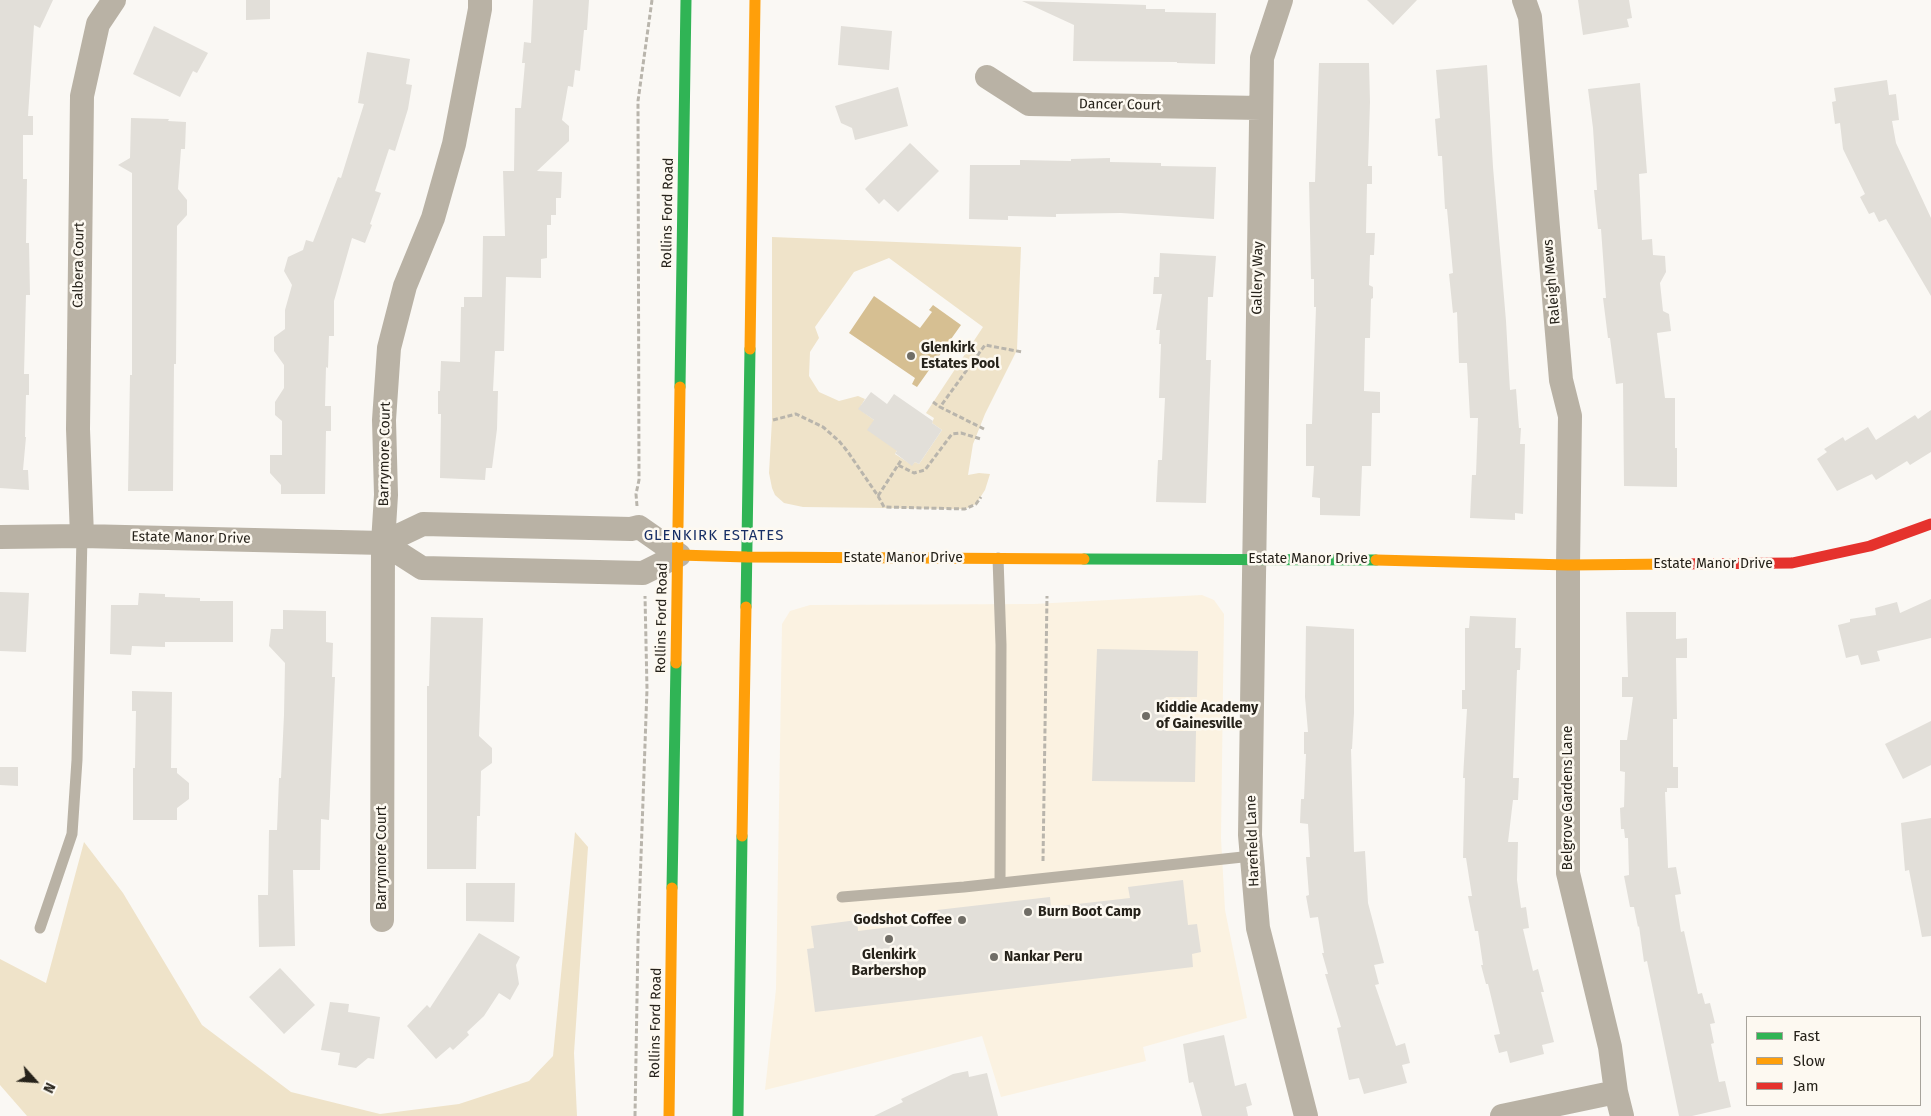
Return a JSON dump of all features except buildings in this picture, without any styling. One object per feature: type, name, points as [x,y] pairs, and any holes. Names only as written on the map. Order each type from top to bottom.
[{"type":"main road","name":"Rollins Ford Road","points":[[669,1116],[686,0]]},
{"type":"main road","points":[[738,1116],[755,0]]},
{"type":"main road","name":"Estate Manor Drive","points":[[678,555],[747,557],[1371,560],[1568,565],[1792,563],[1870,546],[1931,524]]},
{"type":"street","name":"Calbera Court","points":[[82,536],[78,429],[82,96],[98,24],[114,0]]},
{"type":"street","name":"Barrymore Court","points":[[382,920],[383,543],[386,495],[384,420],[389,348],[405,286],[433,218],[454,144],[480,9],[480,0]]},
{"type":"street","name":"Gallery Way","points":[[1254,559],[1262,58],[1281,0]]},
{"type":"street","name":"Raleigh Mews","points":[[1524,0],[1530,17],[1561,380],[1570,416],[1568,565]]},
{"type":"street","name":"Dancer Court","points":[[987,77],[1029,104],[1262,108]]},
{"type":"street","name":"Estate Manor Drive","points":[[0,537],[82,536],[383,543],[423,524],[621,529],[639,527],[678,555],[643,573],[422,568],[383,543]]},
{"type":"street","name":"Harefield Lane","points":[[1254,559],[1250,835],[1258,928],[1306,1116]]},
{"type":"street","name":"Belgrove Gardens Lane","points":[[1568,565],[1568,873],[1610,1047],[1616,1092],[1622,1116]]},
{"type":"street","points":[[1502,1116],[1616,1092]]},
{"type":"lane","points":[[40,928],[72,834],[77,760],[82,536]]},
{"type":"lane","points":[[998,558],[1001,645],[1000,883]]},
{"type":"lane","points":[[842,897],[1000,883],[1252,856]]},
{"type":"path","points":[[636,494],[639,480],[638,101],[652,0]]},
{"type":"path","points":[[940,407],[985,345],[1022,352]]},
{"type":"path","points":[[932,402],[984,429]]},
{"type":"path","points":[[772,420],[796,414],[823,426],[848,452],[884,507],[965,509],[976,504],[981,498]]},
{"type":"path","points":[[898,465],[914,472],[925,470],[952,434],[961,433],[981,439]]},
{"type":"path","points":[[878,496],[902,459]]},
{"type":"path","points":[[1044,878],[1042,854],[1047,596]]},
{"type":"path","points":[[636,1116],[638,940],[647,689],[647,612]]},
{"type":"shaded area","points":[[772,237],[1021,247],[1017,350],[985,414],[973,444],[968,475],[990,474],[985,490],[976,504],[965,509],[803,507],[784,503],[775,495],[769,473],[772,420]],"holes":[[[889,258],[983,327],[926,413],[934,418],[932,423],[942,430],[919,464],[915,462],[912,465],[895,454],[899,447],[874,420],[859,409],[865,399],[858,396],[839,401],[819,392],[809,376],[810,352],[819,338],[815,327],[854,272]]]},
{"type":"shaded area","name":"Glenkirk Estates Pool","points":[[874,296],[920,328],[932,312],[929,310],[933,305],[961,325],[917,387],[912,384],[915,378],[849,333]]},
{"type":"shaded area","points":[[1202,595],[1214,600],[1224,614],[1221,838],[1225,910],[1247,1018],[1143,1047],[1146,1061],[1001,1097],[982,1036],[765,1090],[776,989],[782,624],[790,611],[810,605],[1034,604]]},
{"type":"shaded area","points":[[575,832],[588,847],[574,1053],[577,1116],[27,1116],[0,1085],[0,959],[46,983],[84,842],[123,893],[202,1025],[291,1092],[380,1114],[459,1104],[529,1081],[553,1056]]},
{"type":"traffic: fast","points":[[680,387],[686,0]]},
{"type":"traffic: fast","points":[[746,607],[750,349]]},
{"type":"traffic: fast","points":[[1084,559],[1376,560]]},
{"type":"traffic: fast","points":[[672,888],[676,663]]},
{"type":"traffic: fast","points":[[738,1116],[742,836]]},
{"type":"traffic: slow","points":[[750,349],[755,0]]},
{"type":"traffic: slow","points":[[676,663],[680,387]]},
{"type":"traffic: slow","points":[[679,555],[1084,559]]},
{"type":"traffic: slow","points":[[1376,560],[1568,565],[1676,564]]},
{"type":"traffic: slow","points":[[742,836],[746,607]]},
{"type":"traffic: slow","points":[[669,1116],[672,888]]},
{"type":"traffic: jam","points":[[1676,564],[1792,563],[1870,546],[1931,524]]},
{"type":"place","name":"Glenkirk Estates Pool","points":[[911,356]]},
{"type":"place","name":"Kiddie Academy of Gainesville","points":[[1146,716]]},
{"type":"place","name":"Burn Boot Camp","points":[[1028,912]]},
{"type":"place","name":"Godshot Coffee","points":[[962,920]]},
{"type":"place","name":"Glenkirk Barbershop","points":[[889,939]]},
{"type":"place","name":"Nankar Peru","points":[[994,957]]},
{"type":"district","name":"GLENKIRK ESTATES","points":[[714,536]]}]
